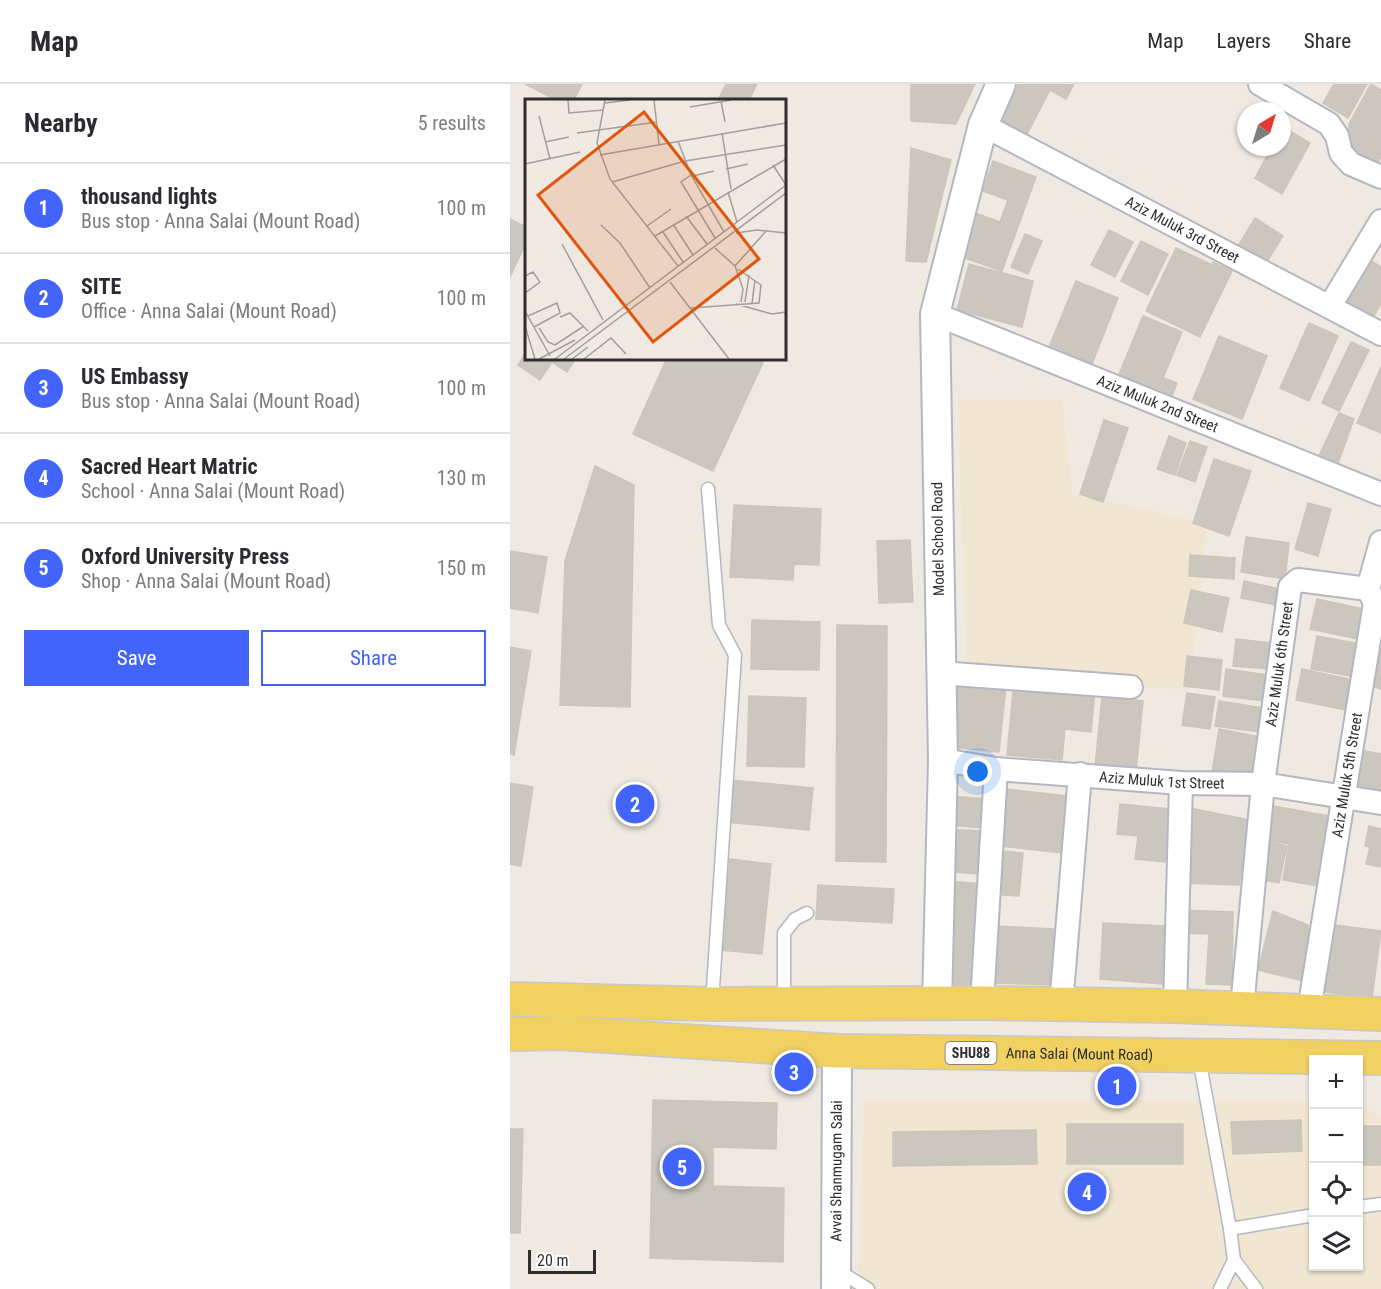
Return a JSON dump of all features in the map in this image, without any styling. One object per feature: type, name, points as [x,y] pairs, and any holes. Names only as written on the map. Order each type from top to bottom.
[{"type":"main road","points":[[517,994],[531,984],[567,999],[712,1004],[982,1003],[1175,1006],[1381,1014]]},
{"type":"main road","name":"Anna Salai (Mount Road)","points":[[529,1040],[837,1052],[1381,1058]]},
{"type":"street","name":"Model School Road","points":[[937,1004],[943,760],[935,314],[983,125],[1001,84]]},
{"type":"street","points":[[1260,84],[1329,124],[1337,136],[1341,153],[1351,164],[1381,177]]},
{"type":"street","name":"Aziz Muluk 3rd Street","points":[[983,125],[1381,334]]},
{"type":"street","points":[[1330,306],[1381,221]]},
{"type":"street","name":"Aziz Muluk 2nd Street","points":[[935,314],[1381,494]]},
{"type":"street","name":"Aziz Muluk 5th Street","points":[[1309,1010],[1375,599],[1381,542]]},
{"type":"street","name":"Aziz Muluk 6th Street","points":[[1242,1008],[1263,784],[1290,587],[1298,580],[1375,599]]},
{"type":"street","points":[[940,673],[1131,687]]},
{"type":"street","name":"Aziz Muluk 1st Street","points":[[943,760],[996,769],[1181,783],[1263,784],[1343,795],[1381,803]]},
{"type":"street","points":[[982,1003],[996,769]]},
{"type":"street","points":[[1061,1006],[1080,774]]},
{"type":"street","points":[[1175,1006],[1181,783]]},
{"type":"street","name":"Avvai Shanmugam Salai","points":[[836,1279],[837,1052]]},
{"type":"lane","points":[[708,489],[719,625],[735,655],[712,1004]]},
{"type":"lane","points":[[784,1004],[784,933],[795,919],[807,913]]},
{"type":"lane","points":[[1198,1056],[1234,1260],[1256,1289]]},
{"type":"lane","points":[[1363,1206],[1381,1204]]},
{"type":"lane","points":[[1230,1229],[1309,1216]]},
{"type":"lane","points":[[1220,1289],[1234,1260]]},
{"type":"lane","points":[[836,1279],[868,1289]]},
{"type":"shaded area","points":[[958,400],[1062,400],[1072,493],[1207,523],[1189,690],[967,672]]},
{"type":"shaded area","points":[[864,1099],[1309,1101],[1309,1271],[1363,1271],[1363,1106],[1381,1117],[1381,1289],[858,1289]]},
{"type":"building","points":[[525,84],[582,84],[574,99],[554,99]]},
{"type":"building","points":[[726,84],[757,84],[750,99],[719,98]]},
{"type":"building","points":[[911,84],[975,84],[956,124],[911,121]]},
{"type":"building","points":[[1019,84],[1074,84],[1066,99],[1050,90],[1026,136],[999,122]]},
{"type":"building","points":[[1334,84],[1367,84],[1348,118],[1323,103]]},
{"type":"building","points":[[1371,84],[1381,90],[1381,157],[1376,165],[1348,152],[1349,124]]},
{"type":"building","points":[[1291,132],[1310,143],[1282,194],[1255,178],[1267,156],[1291,156]]},
{"type":"building","points":[[911,148],[951,160],[926,262],[906,261]]},
{"type":"building","points":[[993,161],[1036,177],[1002,271],[959,256],[975,213],[1000,222],[1008,200],[983,191]]},
{"type":"building","points":[[1255,218],[1283,236],[1266,263],[1238,246]]},
{"type":"building","points":[[510,219],[525,226],[525,245],[510,277]]},
{"type":"building","points":[[1109,230],[1133,242],[1115,277],[1091,265]]},
{"type":"building","points":[[1025,234],[1042,241],[1028,274],[1011,267]]},
{"type":"building","points":[[1141,241],[1168,254],[1148,295],[1121,281]]},
{"type":"building","points":[[1176,248],[1212,265],[1213,262],[1232,271],[1200,337],[1146,311]]},
{"type":"building","points":[[1370,260],[1381,267],[1381,304],[1371,320],[1343,303]]},
{"type":"building","points":[[969,264],[1033,281],[1022,327],[957,310]]},
{"type":"building","points":[[1076,281],[1118,298],[1092,364],[1049,347]]},
{"type":"building","points":[[1143,316],[1182,332],[1163,378],[1177,383],[1170,401],[1117,379]]},
{"type":"building","points":[[1309,323],[1338,336],[1309,401],[1280,388]]},
{"type":"building","points":[[1219,336],[1267,356],[1242,419],[1193,399]]},
{"type":"building","points":[[1351,342],[1369,350],[1339,411],[1322,403]]},
{"type":"building","points":[[525,354],[525,360],[575,360],[567,372],[552,362],[540,380],[518,365]]},
{"type":"building","points":[[666,360],[764,360],[713,471],[633,434]]},
{"type":"building","points":[[1381,367],[1381,433],[1357,423]]},
{"type":"building","points":[[1339,413],[1354,419],[1337,466],[1318,458]]},
{"type":"building","points":[[1104,420],[1128,428],[1103,502],[1080,494]]},
{"type":"building","points":[[1169,436],[1186,443],[1175,475],[1157,469]]},
{"type":"building","points":[[1190,441],[1207,447],[1195,482],[1177,475]]},
{"type":"building","points":[[1214,459],[1251,471],[1229,536],[1193,523]]},
{"type":"building","points":[[595,466],[634,485],[630,707],[560,705],[565,561]]},
{"type":"building","points":[[1308,503],[1331,509],[1318,556],[1295,549]]},
{"type":"building","points":[[734,505],[821,509],[819,565],[794,564],[793,580],[730,577]]},
{"type":"building","points":[[1246,537],[1289,543],[1285,579],[1241,572]]},
{"type":"building","points":[[910,540],[913,602],[879,603],[877,541]]},
{"type":"building","points":[[510,551],[547,557],[538,613],[510,608]]},
{"type":"building","points":[[1190,555],[1235,558],[1234,579],[1189,576]]},
{"type":"building","points":[[1244,581],[1284,590],[1280,606],[1241,598]]},
{"type":"building","points":[[1191,590],[1229,598],[1222,632],[1184,623]]},
{"type":"building","points":[[1317,599],[1364,609],[1358,639],[1310,629]]},
{"type":"building","points":[[752,620],[820,622],[819,670],[751,669]]},
{"type":"building","points":[[837,625],[887,626],[886,862],[836,861]]},
{"type":"building","points":[[1317,636],[1356,643],[1350,676],[1311,669]]},
{"type":"building","points":[[1236,639],[1273,643],[1271,669],[1233,666]]},
{"type":"building","points":[[510,647],[531,651],[514,755],[510,754]]},
{"type":"building","points":[[1381,648],[1381,689],[1369,685]]},
{"type":"building","points":[[1187,656],[1222,660],[1219,690],[1184,686]]},
{"type":"building","points":[[1226,669],[1267,675],[1264,701],[1223,696]]},
{"type":"building","points":[[1302,669],[1353,680],[1346,710],[1296,700]]},
{"type":"building","points":[[956,681],[1006,686],[999,752],[950,747]]},
{"type":"building","points":[[1014,682],[1095,690],[1091,732],[1065,729],[1062,760],[1007,755]]},
{"type":"building","points":[[1187,693],[1215,697],[1210,729],[1182,725]]},
{"type":"building","points":[[749,696],[806,698],[804,767],[747,766]]},
{"type":"building","points":[[1102,696],[1143,701],[1136,772],[1095,767]]},
{"type":"building","points":[[1219,701],[1263,708],[1260,732],[1215,726]]},
{"type":"building","points":[[1219,729],[1261,737],[1254,779],[1212,772]]},
{"type":"building","points":[[1360,750],[1381,754],[1381,795],[1353,790]]},
{"type":"building","points":[[730,780],[813,788],[809,830],[726,822]]},
{"type":"building","points":[[510,783],[533,787],[521,866],[510,864]]},
{"type":"building","points":[[997,788],[1068,796],[1062,853],[991,845]]},
{"type":"building","points":[[949,796],[987,799],[985,828],[947,825]]},
{"type":"building","points":[[1120,804],[1170,809],[1165,862],[1135,859],[1138,836],[1117,834]]},
{"type":"building","points":[[1273,806],[1336,817],[1324,887],[1283,880],[1289,844],[1267,840]]},
{"type":"building","points":[[1185,807],[1250,820],[1239,885],[1183,883]]},
{"type":"building","points":[[1369,826],[1381,829],[1381,867],[1366,864],[1370,847],[1365,846]]},
{"type":"building","points":[[942,829],[982,831],[980,874],[940,871]]},
{"type":"building","points":[[1266,841],[1287,846],[1279,883],[1258,879]]},
{"type":"building","points":[[993,850],[1023,853],[1019,896],[989,894]]},
{"type":"building","points":[[730,859],[771,864],[762,954],[721,950]]},
{"type":"building","points":[[945,881],[986,884],[979,988],[938,985]]},
{"type":"building","points":[[818,885],[894,889],[892,923],[816,919]]},
{"type":"building","points":[[1181,910],[1233,912],[1232,985],[1206,984],[1209,934],[1180,933]]},
{"type":"building","points":[[1273,911],[1308,925],[1308,982],[1258,970]]},
{"type":"building","points":[[1103,923],[1165,926],[1162,984],[1100,979]]},
{"type":"building","points":[[1327,924],[1381,931],[1372,998],[1319,991]]},
{"type":"building","points":[[994,926],[1055,929],[1053,985],[992,983]]},
{"type":"building","points":[[653,1100],[777,1103],[776,1149],[713,1147],[713,1186],[784,1188],[783,1262],[650,1258]]},
{"type":"building","points":[[1301,1120],[1302,1151],[1233,1154],[1231,1122]]},
{"type":"building","points":[[1067,1124],[1183,1124],[1183,1164],[1067,1164]]},
{"type":"building","points":[[1363,1126],[1381,1126],[1381,1165],[1363,1165]]},
{"type":"building","points":[[510,1129],[523,1129],[520,1233],[510,1233]]},
{"type":"building","points":[[1036,1130],[1037,1164],[893,1166],[893,1132]]},
{"type":"place","name":"SITE","points":[[635,804]]},
{"type":"place","name":"US Embassy","points":[[794,1072]]},
{"type":"place","name":"thousand lights","points":[[1117,1086]]},
{"type":"place","name":"Oxford University Press","points":[[682,1167]]},
{"type":"place","name":"Sacred Heart Matric","points":[[1087,1192]]}]
